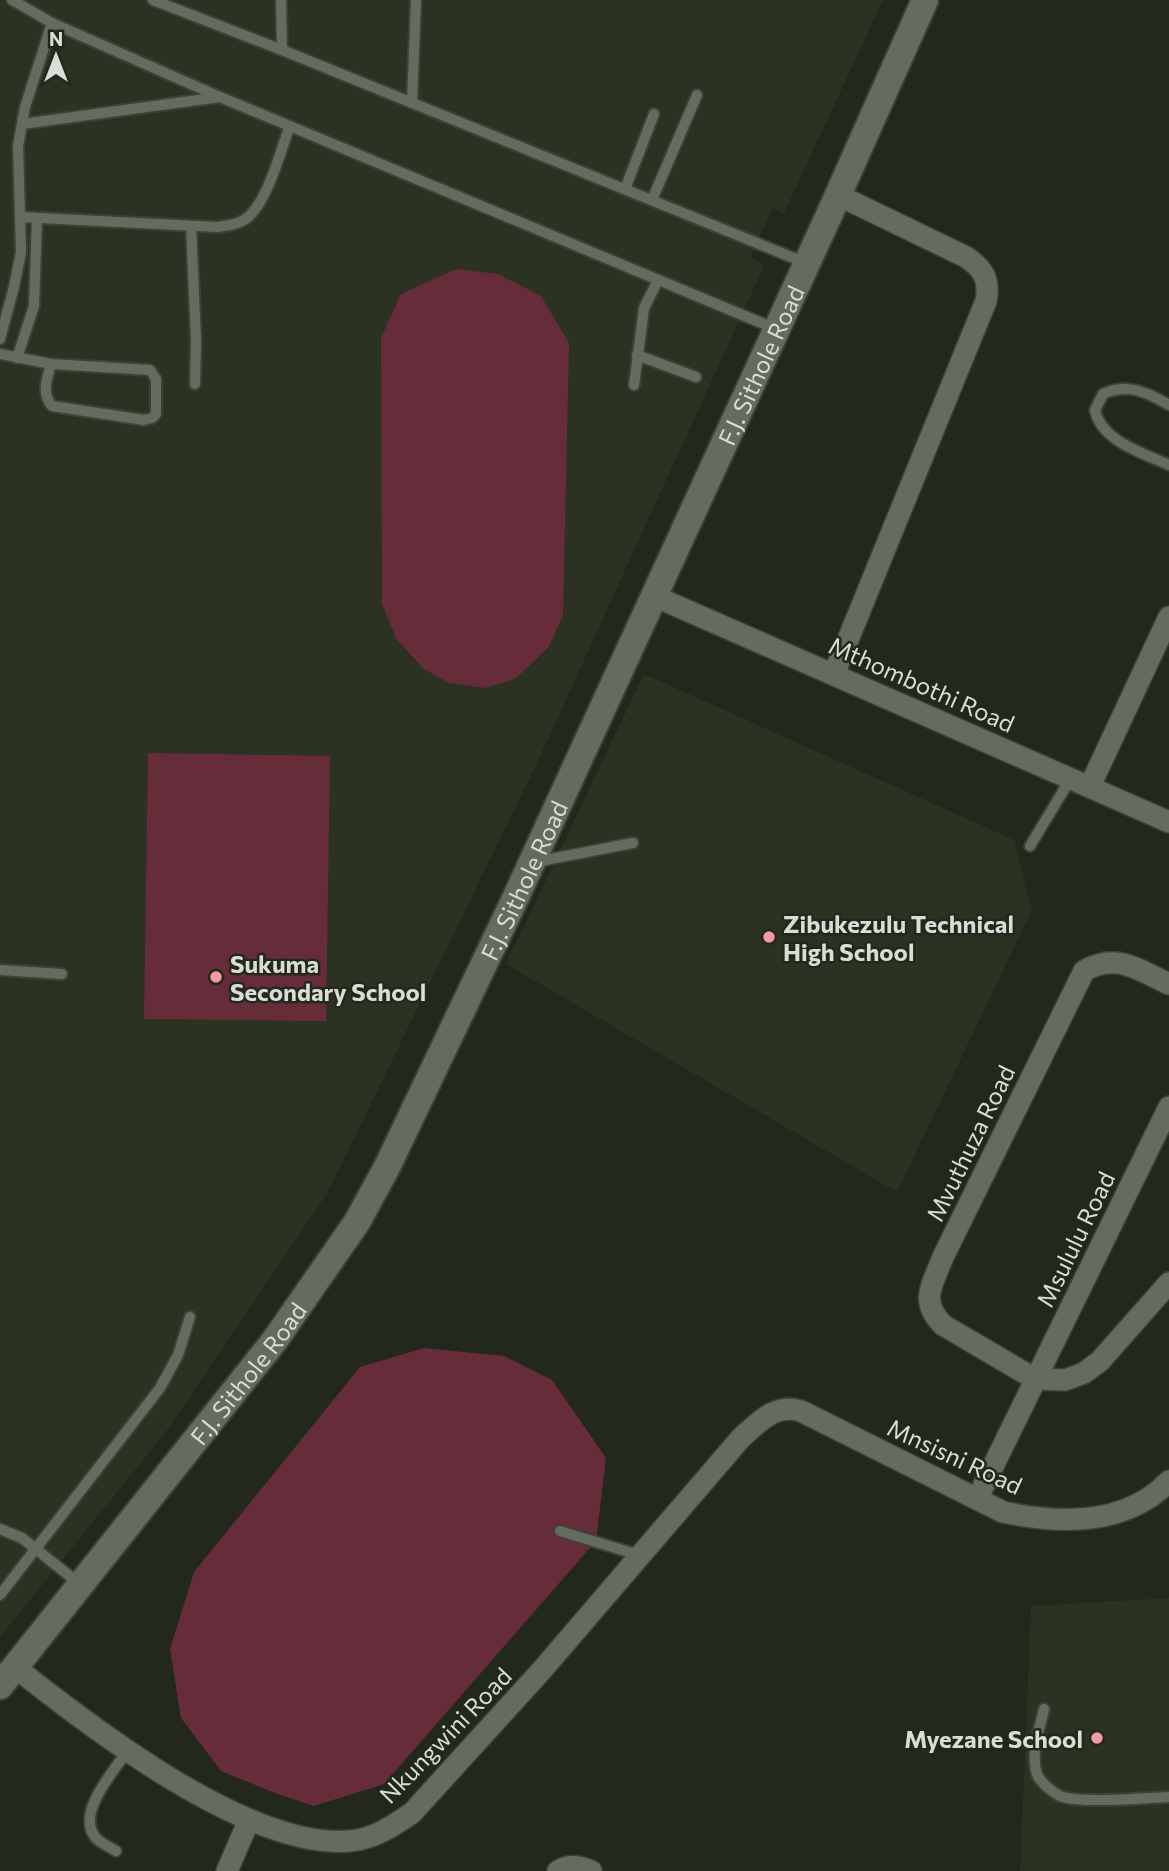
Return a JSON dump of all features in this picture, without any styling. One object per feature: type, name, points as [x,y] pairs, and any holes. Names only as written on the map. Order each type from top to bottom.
[{"type":"street","name":"F.J. Sithole Road","points":[[8,1677],[275,1340],[357,1222],[387,1167],[532,863],[925,0]]},
{"type":"street","points":[[834,674],[981,314],[989,287],[985,273],[966,257],[838,195]]},
{"type":"street","name":"Mthombothi Road","points":[[654,596],[1169,821]]},
{"type":"street","points":[[1081,782],[1169,617]]},
{"type":"street","name":"Mvuthuza Road","points":[[1035,1379],[943,1325],[932,1314],[930,1293],[943,1257],[1084,971],[1096,964],[1110,961],[1125,964],[1169,984]]},
{"type":"street","name":"Msululu Road","points":[[977,1499],[1167,1118]]},
{"type":"street","points":[[1035,1379],[1065,1380],[1091,1368],[1169,1283]]},
{"type":"street","name":"Nkungwini Road","points":[[8,1677],[77,1716],[188,1788],[249,1820],[282,1833],[320,1841],[352,1841],[387,1831],[412,1813],[542,1670],[741,1438],[772,1412],[786,1408],[801,1411]]},
{"type":"street","name":"Mnsisni Road","points":[[801,1411],[1003,1511],[1039,1520],[1077,1520],[1126,1510],[1159,1492],[1169,1481]]},
{"type":"street","points":[[228,1871],[249,1820]]},
{"type":"street","points":[[558,1871],[565,1867],[578,1866],[591,1871]]},
{"type":"lane","points":[[12,0],[52,23],[220,97],[776,330]]},
{"type":"lane","points":[[153,0],[807,263]]},
{"type":"lane","points":[[281,0],[282,50]]},
{"type":"lane","points":[[412,103],[416,0]]},
{"type":"lane","points":[[0,339],[21,252],[18,146],[37,65],[52,23]]},
{"type":"lane","points":[[652,200],[697,95]]},
{"type":"lane","points":[[22,124],[220,97]]},
{"type":"lane","points":[[625,189],[654,114]]},
{"type":"lane","points":[[20,217],[231,226],[243,221],[255,211],[290,126]]},
{"type":"lane","points":[[17,358],[34,306],[37,218]]},
{"type":"lane","points":[[191,226],[196,340],[195,384]]},
{"type":"lane","points":[[634,384],[644,308],[658,280]]},
{"type":"lane","points":[[0,354],[51,364],[150,370],[156,379],[156,414],[144,420],[52,406],[46,399],[45,391],[51,364]]},
{"type":"lane","points":[[637,355],[696,377]]},
{"type":"lane","points":[[1169,405],[1140,390],[1124,387],[1103,394],[1094,410],[1097,420],[1115,439],[1169,466]]},
{"type":"lane","points":[[1030,846],[1081,782]]},
{"type":"lane","points":[[532,863],[633,843]]},
{"type":"lane","points":[[0,970],[62,974]]},
{"type":"lane","points":[[0,1595],[160,1388],[178,1355],[190,1317]]},
{"type":"lane","points":[[0,1529],[15,1534],[37,1549],[81,1585]]},
{"type":"lane","points":[[560,1531],[642,1556]]},
{"type":"lane","points":[[1044,1709],[1035,1747],[1036,1773],[1044,1785],[1060,1796],[1091,1799],[1169,1797]]},
{"type":"lane","points":[[116,1852],[96,1838],[91,1829],[90,1814],[95,1799],[128,1750]]},
{"type":"shaded area","points":[[0,0],[883,0],[784,213],[773,208],[750,257],[764,266],[537,763],[328,1192],[168,1429],[0,1637]]},
{"type":"shaded area","points":[[456,269],[498,274],[541,296],[569,343],[563,616],[548,648],[515,679],[485,688],[449,683],[424,669],[397,640],[382,604],[381,338],[401,294]]},
{"type":"shaded area","name":"Zibukezulu Technical High School","points":[[644,674],[1014,840],[1032,910],[897,1192],[506,964]]},
{"type":"shaded area","points":[[148,753],[330,756],[326,1021],[144,1019]]},
{"type":"shaded area","points":[[424,1348],[504,1356],[552,1380],[606,1458],[596,1541],[384,1784],[314,1806],[221,1771],[181,1718],[170,1649],[194,1572],[360,1367]]},
{"type":"shaded area","name":"Myezane School","points":[[1169,1598],[1169,1871],[1020,1871],[1031,1606]]},
{"type":"place","name":"Zibukezulu Technical High School","points":[[769,937]]},
{"type":"place","name":"Sukuma Secondary School","points":[[216,977]]},
{"type":"place","name":"Myezane School","points":[[1097,1738]]}]
